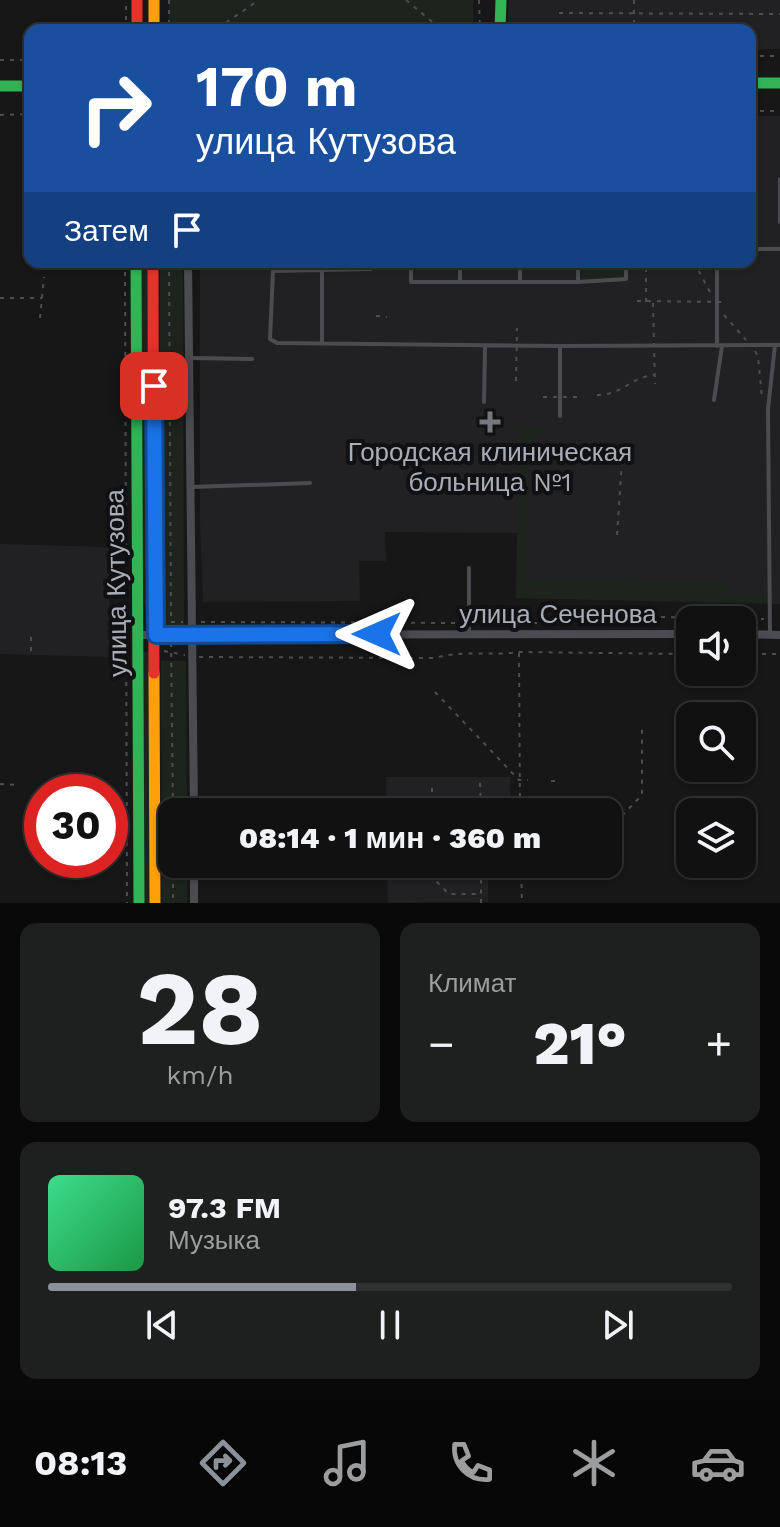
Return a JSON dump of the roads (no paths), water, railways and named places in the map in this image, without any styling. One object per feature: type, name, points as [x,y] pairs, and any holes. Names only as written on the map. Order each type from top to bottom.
[{"type":"main road","points":[[137,0],[137,24]]},
{"type":"main road","points":[[154,0],[154,24]]},
{"type":"main road","points":[[500,24],[501,0]]},
{"type":"main road","points":[[756,83],[780,83]]},
{"type":"main road","points":[[0,86],[24,86]]},
{"type":"main road","name":"улица Кутузова","points":[[136,268],[139,903]]},
{"type":"main road","name":"улица Кутузова","points":[[153,268],[155,903]]},
{"type":"street","points":[[188,268],[194,798]]},
{"type":"street","name":"улица Сеченова","points":[[139,635],[676,634]]},
{"type":"street","points":[[194,878],[194,903]]},
{"type":"lane","points":[[780,179],[780,222]]},
{"type":"lane","points":[[756,249],[780,249]]},
{"type":"lane","points":[[411,268],[411,282],[626,279],[626,268]]},
{"type":"lane","points":[[460,268],[460,282]]},
{"type":"lane","points":[[520,268],[520,282]]},
{"type":"lane","points":[[578,268],[578,282]]},
{"type":"lane","points":[[714,400],[719,346],[717,268]]},
{"type":"lane","points":[[322,269],[322,343]]},
{"type":"lane","points":[[371,269],[273,271],[270,339],[277,343],[485,347],[778,345],[768,409],[770,623],[775,635]]},
{"type":"lane","points":[[560,346],[560,416]]},
{"type":"lane","points":[[484,402],[485,347]]},
{"type":"lane","points":[[190,358],[252,359]]},
{"type":"lane","points":[[191,487],[310,483]]},
{"type":"lane","points":[[469,568],[469,634]]},
{"type":"place","name":"Городская клиническая больница №1","points":[[490,422]]}]
